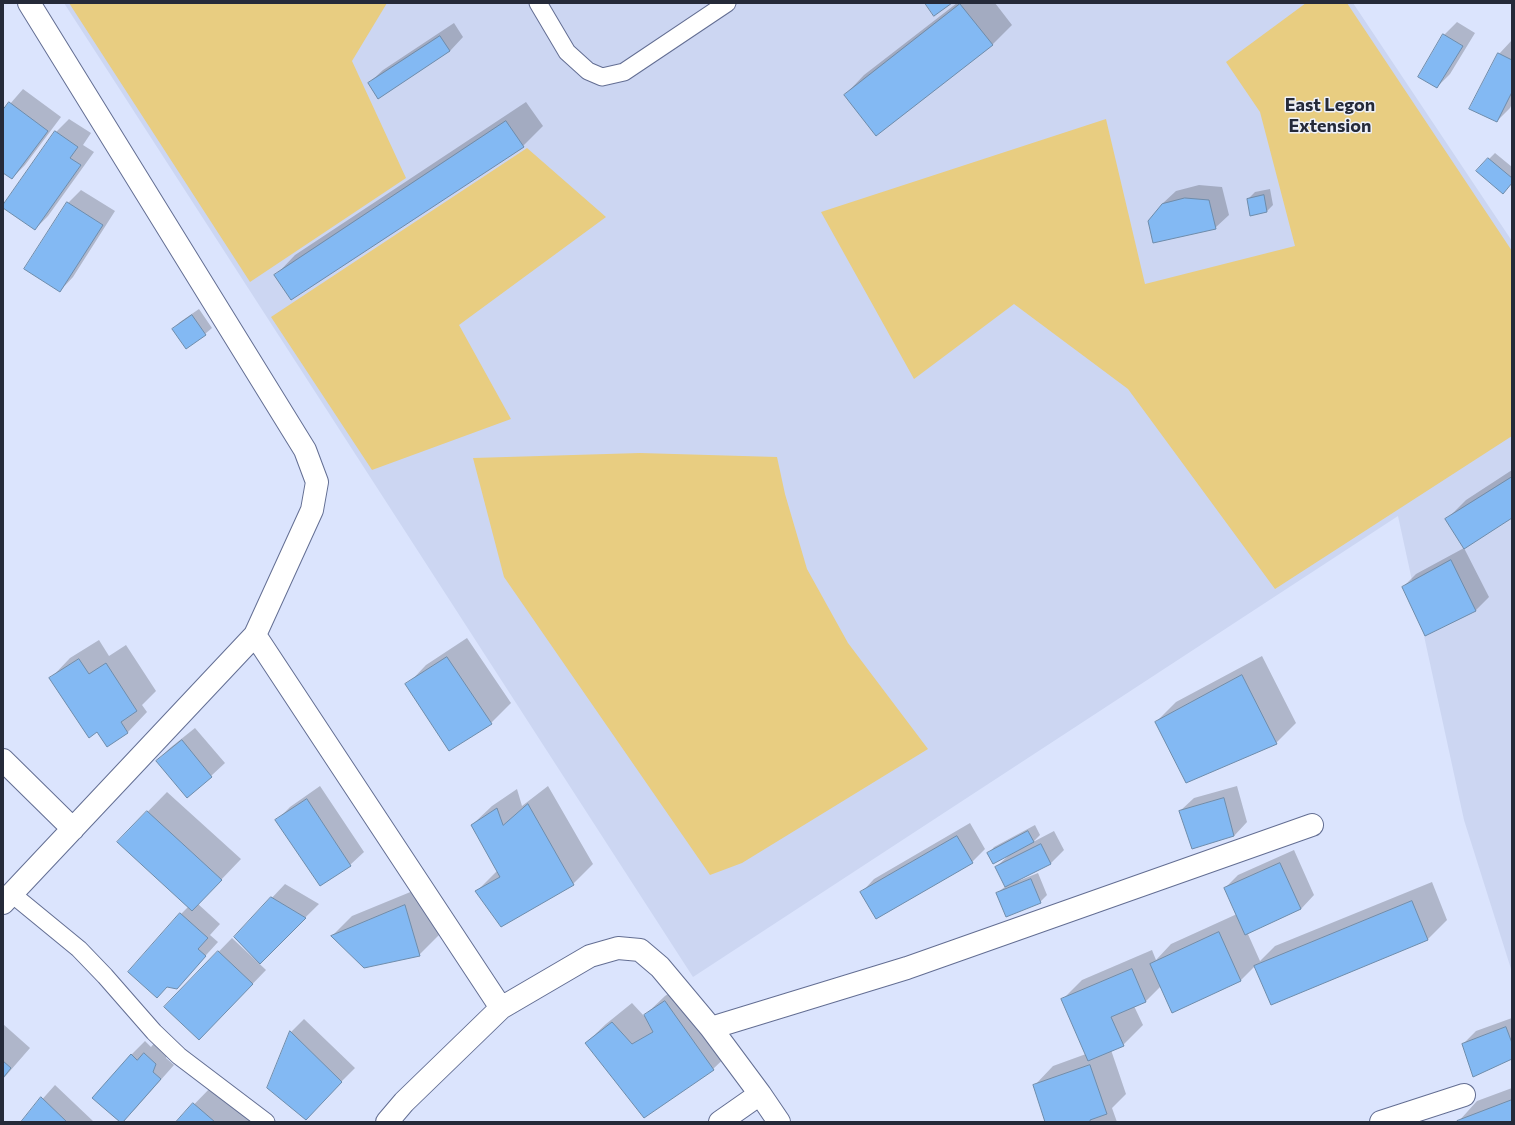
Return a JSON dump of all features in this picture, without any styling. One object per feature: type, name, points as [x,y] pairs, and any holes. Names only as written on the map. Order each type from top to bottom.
[{"type":"street","points":[[7,899],[255,635],[312,510],[317,482],[305,450],[29,3]]},
{"type":"street","points":[[255,635],[501,1008]]},
{"type":"street","points":[[3,760],[73,829]]},
{"type":"street","points":[[711,1028],[907,968],[1312,825]]},
{"type":"street","points":[[387,1122],[404,1102],[501,1008],[590,956],[618,948],[640,950],[660,968],[711,1028],[779,1122]]},
{"type":"street","points":[[720,1122],[760,1094]]},
{"type":"street","points":[[1381,1122],[1464,1095]]},
{"type":"lane","points":[[538,3],[567,52],[588,71],[602,77],[624,72],[727,3]]},
{"type":"lane","points":[[7,899],[79,950],[105,976],[154,1032],[179,1056],[266,1122]]},
{"type":"shaded area","points":[[64,3],[1353,3],[1512,241],[1512,972],[1464,820],[1398,516],[693,977]]},
{"type":"shaded area","points":[[69,3],[387,3],[352,61],[406,178],[250,282]]},
{"type":"shaded area","points":[[1306,3],[1347,3],[1512,251],[1512,436],[1275,589],[1128,389],[1014,304],[914,379],[821,212],[1106,119],[1145,284],[1295,246],[1260,112],[1226,62]]},
{"type":"shaded area","points":[[527,148],[606,217],[459,325],[511,419],[372,470],[271,317]]},
{"type":"shaded area","points":[[640,453],[777,457],[785,494],[807,569],[848,643],[928,749],[742,863],[710,875],[504,577],[473,458]]},
{"type":"building","points":[[925,3],[952,3],[934,16]]},
{"type":"building","points":[[960,4],[993,45],[876,136],[844,95]]},
{"type":"building","points":[[1443,34],[1463,46],[1437,88],[1418,77]]},
{"type":"building","points":[[440,36],[450,51],[378,99],[368,83]]},
{"type":"building","points":[[1498,53],[1512,60],[1512,92],[1497,122],[1469,109]]},
{"type":"building","points":[[9,102],[48,131],[12,179],[3,173],[3,110]]},
{"type":"building","points":[[506,121],[524,147],[291,300],[274,275]]},
{"type":"building","points":[[55,131],[78,147],[70,158],[81,165],[35,230],[3,208],[3,205]]},
{"type":"building","points":[[1488,158],[1512,178],[1512,183],[1503,194],[1476,171]]},
{"type":"building","points":[[1264,195],[1267,212],[1250,216],[1247,199]]},
{"type":"building","points":[[1185,198],[1209,200],[1216,229],[1153,243],[1148,221],[1162,204]]},
{"type":"building","points":[[67,202],[103,225],[60,292],[24,269]]},
{"type":"building","points":[[192,315],[206,335],[186,349],[172,329]]},
{"type":"building","points":[[1512,477],[1512,518],[1464,549],[1445,519]]},
{"type":"building","points":[[1451,560],[1476,611],[1425,636],[1402,587]]},
{"type":"building","points":[[447,657],[492,724],[449,751],[405,684]]},
{"type":"building","points":[[79,659],[89,674],[106,663],[137,711],[121,722],[128,733],[107,747],[97,732],[89,738],[49,678]]},
{"type":"building","points":[[1242,675],[1277,744],[1186,783],[1155,722]]},
{"type":"building","points":[[182,740],[212,777],[187,798],[156,761]]},
{"type":"building","points":[[1224,798],[1234,836],[1192,849],[1179,811]]},
{"type":"building","points":[[307,799],[351,866],[320,886],[275,820]]},
{"type":"building","points":[[528,804],[574,885],[501,927],[475,891],[500,877],[471,825],[497,808],[503,825]]},
{"type":"building","points":[[147,811],[222,880],[192,911],[117,842]]},
{"type":"building","points":[[1028,831],[1034,842],[993,864],[987,853]]},
{"type":"building","points":[[957,836],[973,863],[876,919],[860,892]]},
{"type":"building","points":[[1041,844],[1051,864],[1005,887],[995,867]]},
{"type":"building","points":[[1280,863],[1301,909],[1245,935],[1224,888]]},
{"type":"building","points":[[1031,879],[1041,903],[1006,917],[996,893]]},
{"type":"building","points":[[271,897],[306,918],[260,964],[234,937]]},
{"type":"building","points":[[1412,901],[1428,940],[1271,1005],[1254,966]]},
{"type":"building","points":[[405,905],[420,956],[364,968],[331,936]]},
{"type":"building","points":[[180,913],[208,938],[198,949],[206,956],[177,989],[167,987],[157,998],[128,972]]},
{"type":"building","points":[[1219,932],[1241,981],[1172,1013],[1150,964]]},
{"type":"building","points":[[218,951],[253,984],[199,1040],[164,1007]]},
{"type":"building","points":[[1132,969],[1146,1002],[1111,1017],[1124,1046],[1088,1061],[1061,999]]},
{"type":"building","points":[[665,1001],[714,1070],[644,1118],[585,1043],[612,1022],[632,1044],[653,1032],[644,1015]]},
{"type":"building","points":[[1506,1027],[1512,1043],[1512,1059],[1473,1077],[1462,1044]]},
{"type":"building","points":[[290,1031],[342,1082],[306,1120],[267,1088]]},
{"type":"building","points":[[144,1053],[156,1064],[153,1072],[161,1079],[123,1122],[120,1122],[92,1098],[131,1054],[137,1060]]},
{"type":"building","points":[[3,1061],[11,1068],[3,1078]]},
{"type":"building","points":[[1090,1065],[1107,1114],[1090,1120],[1090,1122],[1045,1122],[1033,1085]]},
{"type":"building","points":[[41,1097],[67,1122],[21,1122]]},
{"type":"building","points":[[1512,1100],[1512,1122],[1457,1122],[1457,1121]]},
{"type":"building","points":[[193,1103],[215,1122],[176,1122]]},
{"type":"district","name":"East Legon Extension","points":[[1330,115]]}]
